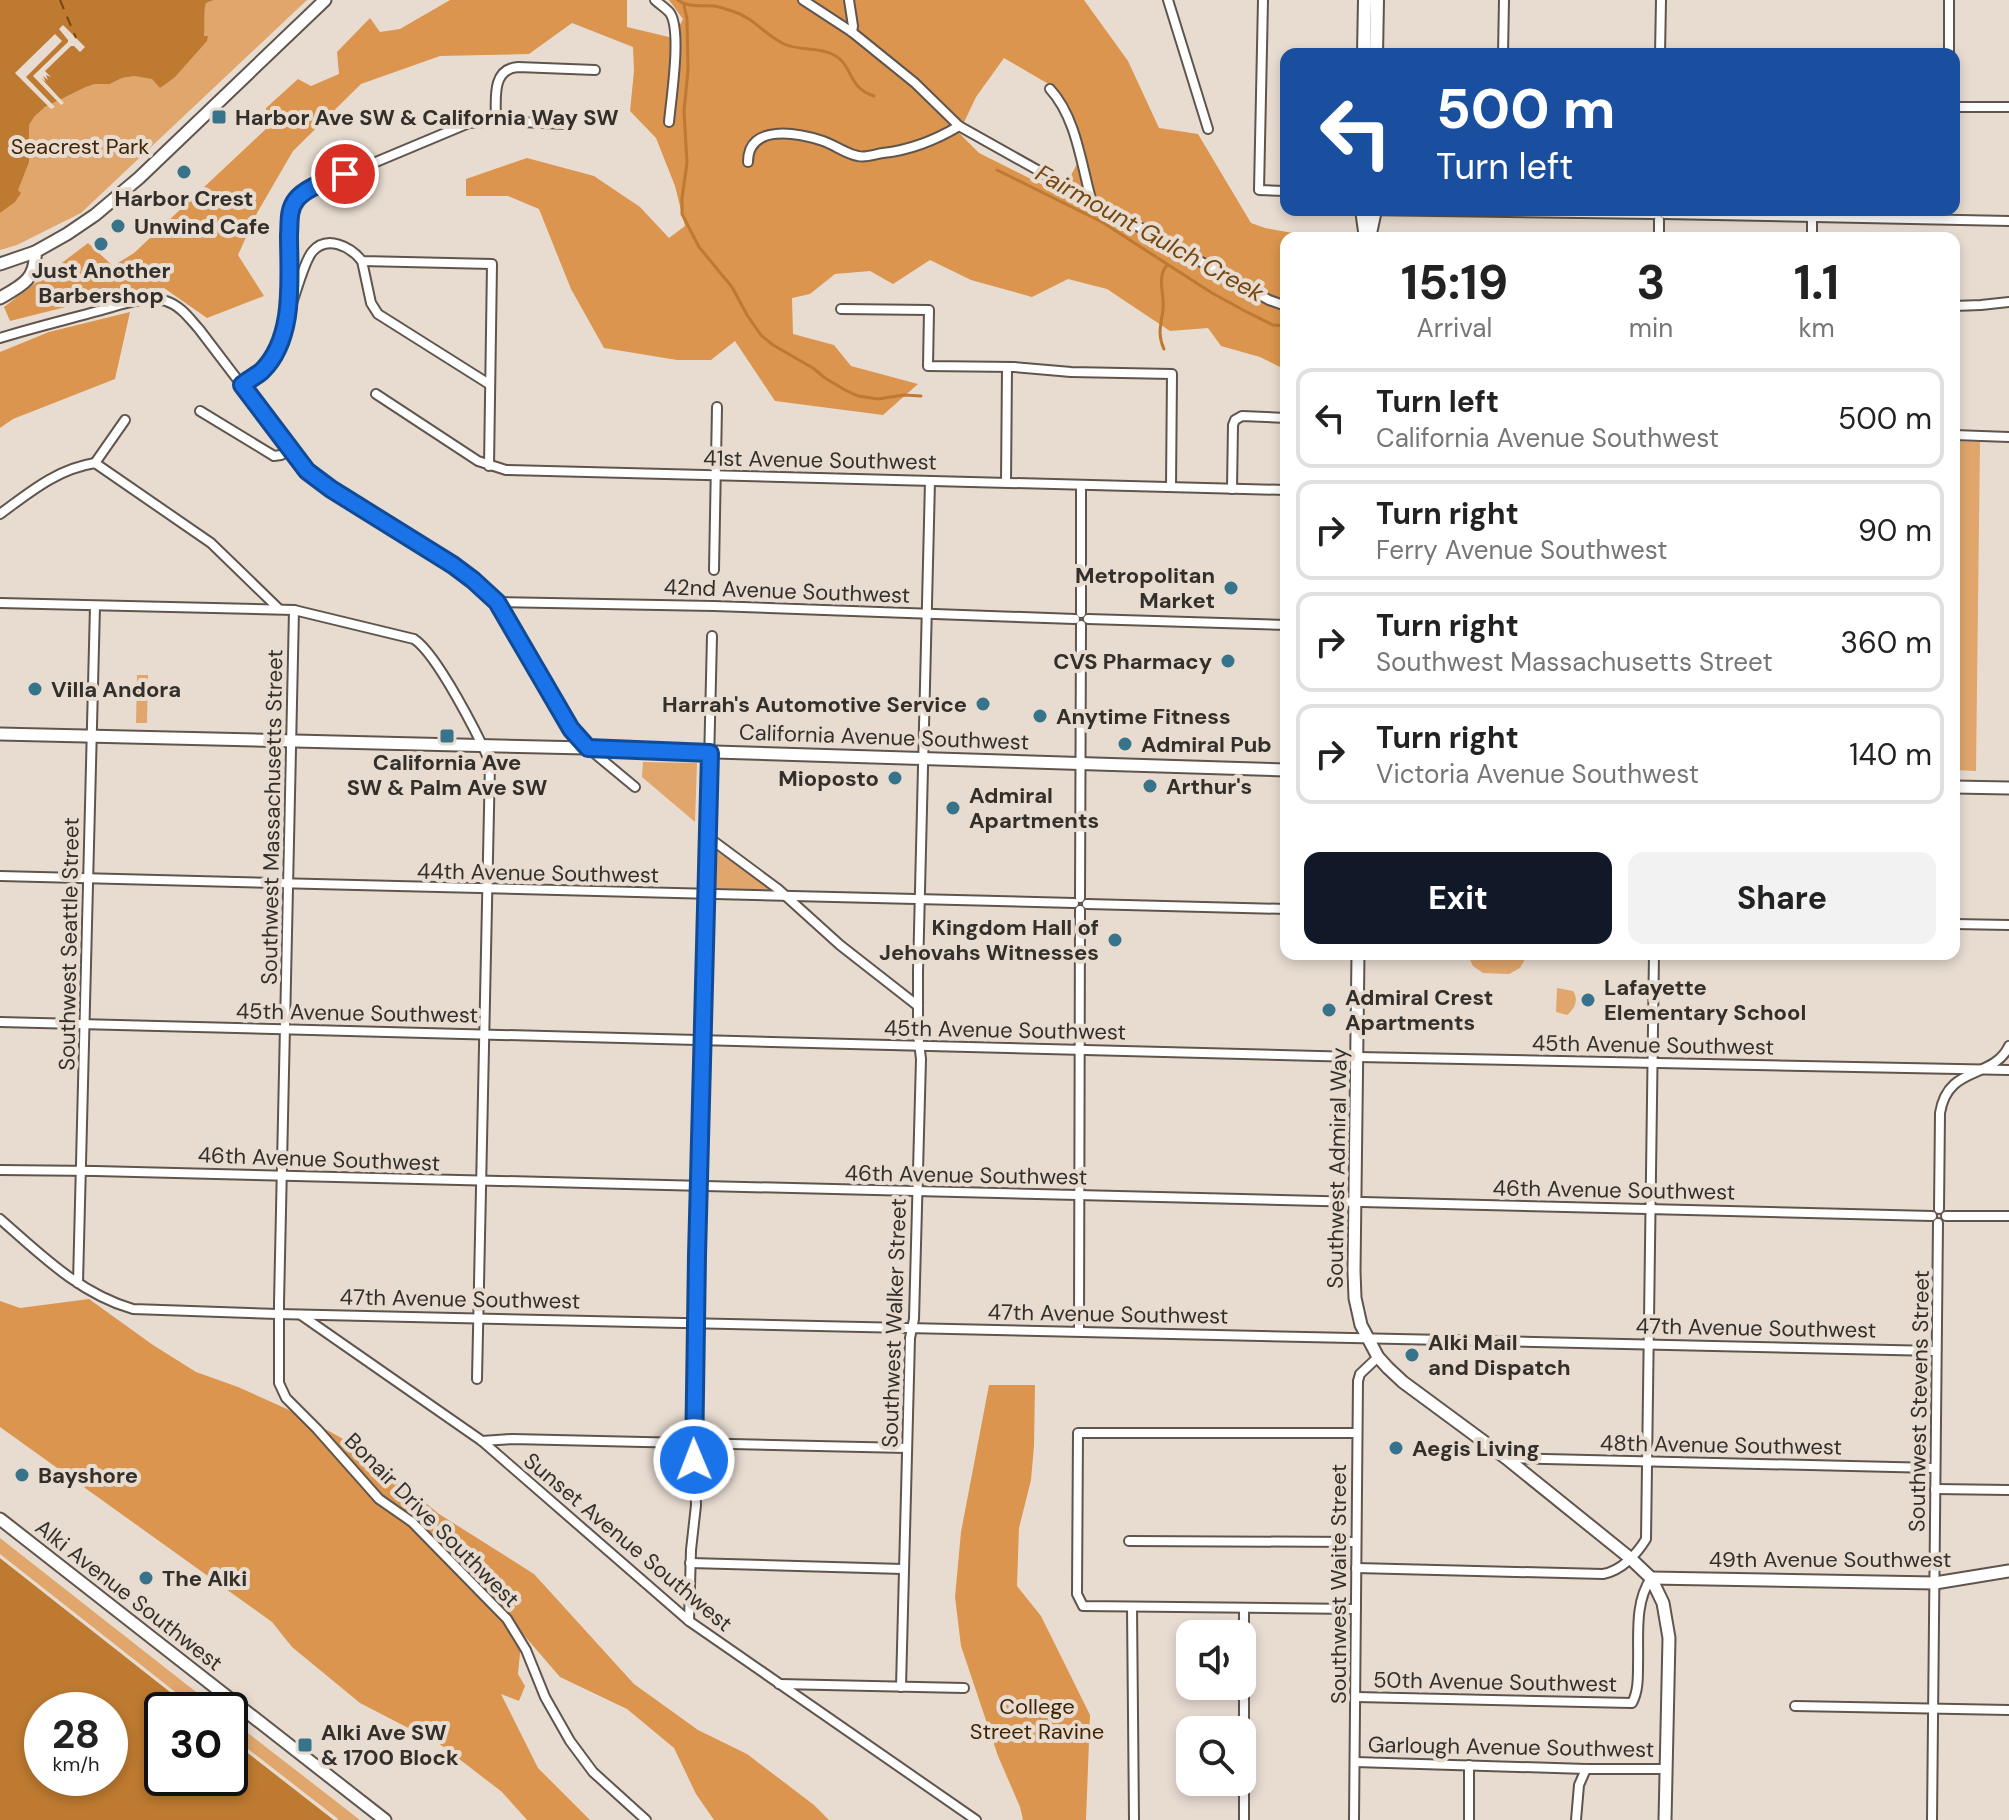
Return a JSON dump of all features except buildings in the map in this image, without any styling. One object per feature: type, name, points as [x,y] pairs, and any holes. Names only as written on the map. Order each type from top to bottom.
[{"type":"main road","points":[[0,264],[35,252],[77,228],[115,199],[325,0]]},
{"type":"main road","points":[[1364,48],[1365,0]]},
{"type":"main road","points":[[1376,48],[1377,0]]},
{"type":"main road","points":[[0,298],[23,285],[35,265],[35,252]]},
{"type":"main road","name":"California Avenue Southwest","points":[[0,734],[924,757],[1280,770]]},
{"type":"main road","points":[[1960,787],[2009,788]]},
{"type":"main road","name":"Southwest Admiral Way","points":[[1358,960],[1356,1311],[1366,1339],[1378,1357],[1403,1382],[1506,1458],[1651,1578],[1663,1603],[1669,1638],[1665,1820]]},
{"type":"main road","name":"Alki Avenue Southwest","points":[[0,1519],[385,1820]]},
{"type":"main road","name":"49th Avenue Southwest","points":[[1651,1578],[1935,1583],[2009,1571]]},
{"type":"street","points":[[655,0],[669,12],[675,30],[669,122]]},
{"type":"street","points":[[803,0],[852,32],[915,83],[959,126],[1280,304]]},
{"type":"street","points":[[849,0],[852,32]]},
{"type":"street","points":[[1168,0],[1208,129]]},
{"type":"street","points":[[1263,0],[1259,190],[1280,191]]},
{"type":"street","points":[[1503,48],[1504,0]]},
{"type":"street","points":[[1660,48],[1661,0]]},
{"type":"street","points":[[1949,0],[1949,48]]},
{"type":"street","points":[[496,121],[496,92],[501,73],[507,68],[595,70]]},
{"type":"street","points":[[1050,89],[1058,97],[1071,124],[1091,199]]},
{"type":"street","points":[[1960,107],[2009,107]]},
{"type":"street","points":[[288,314],[290,219],[291,210],[299,197],[469,123],[568,124]]},
{"type":"street","points":[[748,162],[754,142],[770,134],[792,134],[823,141],[858,156],[868,156],[911,149],[959,126]]},
{"type":"street","points":[[1960,215],[2009,221]]},
{"type":"street","points":[[1761,216],[1858,216]]},
{"type":"street","points":[[1812,217],[1812,232]]},
{"type":"street","points":[[242,385],[260,373],[269,362],[312,252],[318,247],[334,244],[353,250],[362,261],[371,303],[378,314],[489,384]]},
{"type":"street","points":[[362,261],[492,264],[489,466]]},
{"type":"street","points":[[0,338],[138,301],[163,300],[175,305],[184,312],[307,471],[453,565],[497,602],[571,729],[588,748],[635,787]]},
{"type":"street","points":[[1960,306],[2009,302]]},
{"type":"street","points":[[841,309],[929,310],[928,366],[1172,374],[1171,487]]},
{"type":"street","points":[[1006,482],[1007,368]]},
{"type":"street","name":"41st Avenue Southwest","points":[[376,394],[478,461],[506,470],[1280,490]]},
{"type":"street","points":[[714,570],[717,407]]},
{"type":"street","points":[[200,411],[274,456],[291,449]]},
{"type":"street","points":[[1232,489],[1235,420],[1242,416],[1280,418]]},
{"type":"street","points":[[95,463],[125,420]]},
{"type":"street","points":[[1960,435],[2009,437]]},
{"type":"street","points":[[0,514],[51,477],[78,465],[95,463],[211,543],[279,609]]},
{"type":"street","name":"Southwest Walker Street","points":[[901,1687],[921,1059],[918,1006],[930,481]]},
{"type":"street","points":[[1079,1331],[1081,485]]},
{"type":"street","name":"42nd Avenue Southwest","points":[[497,602],[1280,625]]},
{"type":"street","points":[[0,603],[294,610],[400,635],[423,645],[490,762],[477,1379]]},
{"type":"street","name":"Southwest Seattle Street","points":[[78,1283],[95,606]]},
{"type":"street","name":"Southwest Massachusetts Street","points":[[278,1314],[294,610]]},
{"type":"street","points":[[689,1621],[690,1563],[696,1505],[693,1443],[712,636]]},
{"type":"street","points":[[708,837],[786,896],[840,945],[918,1006]]},
{"type":"street","name":"44th Avenue Southwest","points":[[0,876],[1280,909]]},
{"type":"street","points":[[1960,924],[2009,925]]},
{"type":"street","points":[[1356,1568],[1603,1574],[1618,1569],[1646,1539],[1654,960]]},
{"type":"street","name":"45th Avenue Southwest","points":[[0,1022],[1358,1057],[2009,1070]]},
{"type":"street","name":"Southwest Stevens Street","points":[[1932,1820],[1940,1113],[1941,1103],[1951,1085],[2001,1058],[2009,1046]]},
{"type":"street","name":"46th Avenue Southwest","points":[[0,1170],[2009,1216]]},
{"type":"street","points":[[0,1219],[54,1266],[116,1304],[133,1309],[278,1314]]},
{"type":"street","name":"47th Avenue Southwest","points":[[278,1314],[1936,1351]]},
{"type":"street","name":"Bonair Drive Southwest","points":[[278,1314],[278,1377],[286,1398],[379,1499],[412,1522],[507,1619],[526,1650],[545,1697],[570,1741],[593,1772],[646,1820]]},
{"type":"street","name":"Sunset Avenue Southwest","points":[[300,1314],[482,1441],[689,1621],[976,1820]]},
{"type":"street","name":"Southwest Waite Street","points":[[1354,1820],[1358,1381],[1360,1374],[1378,1357]]},
{"type":"street","points":[[1356,1609],[1088,1608],[1079,1603],[1077,1594],[1078,1433],[1357,1433]]},
{"type":"street","points":[[482,1441],[512,1439],[907,1448]]},
{"type":"street","name":"48th Avenue Southwest","points":[[1506,1458],[1935,1468]]},
{"type":"street","points":[[1935,1489],[2009,1490]]},
{"type":"street","points":[[1129,1541],[1356,1542]]},
{"type":"street","points":[[690,1563],[903,1569]]},
{"type":"street","name":"50th Avenue Southwest","points":[[1356,1697],[1633,1702],[1638,1685],[1641,1600],[1651,1578]]},
{"type":"street","points":[[1132,1607],[1134,1820]]},
{"type":"street","points":[[1244,1608],[1244,1820]]},
{"type":"street","points":[[778,1684],[964,1688]]},
{"type":"street","points":[[1795,1706],[2009,1710]]},
{"type":"street","name":"Garlough Avenue Southwest","points":[[1355,1762],[1666,1769]]},
{"type":"street","points":[[1469,1765],[1469,1820]]},
{"type":"street","points":[[1576,1820],[1579,1785],[1586,1769]]},
{"type":"green space","name":"Seacrest Park","points":[[214,0],[307,0],[81,213],[17,245],[0,250],[0,213],[18,198],[29,125],[35,116],[45,107],[86,87],[135,76],[204,9],[206,3]]},
{"type":"green space","points":[[450,0],[627,0],[627,27],[673,38],[683,19],[669,0],[1084,0],[1128,61],[1159,128],[1198,134],[1251,223],[1288,232],[1280,232],[1280,367],[1260,357],[1221,346],[1208,328],[1170,331],[1107,289],[1068,279],[1032,297],[971,280],[930,260],[893,284],[870,271],[835,274],[810,294],[792,298],[793,334],[834,345],[851,366],[918,384],[883,415],[775,401],[735,341],[711,360],[677,360],[604,348],[571,289],[539,209],[508,196],[466,196],[466,179],[527,158],[594,176],[640,207],[669,238],[685,226],[675,186],[656,138],[630,111],[633,47],[572,23],[529,54],[440,56],[361,84],[293,151],[257,213],[238,255],[264,296],[207,318],[164,288],[125,292],[10,321],[4,307],[88,243],[113,266],[134,253],[268,127],[266,108],[298,79],[311,86],[339,74],[337,52],[370,18],[380,32],[400,29]],"holes":[[[1004,58],[1057,89],[1085,149],[1061,194],[979,153],[959,133],[976,97]]]},
{"type":"green space","points":[[130,312],[115,379],[13,419],[0,428],[0,352],[49,332]]},
{"type":"green space","points":[[1960,441],[1980,442],[1976,771],[1960,770]]},
{"type":"green space","points":[[137,675],[148,675],[147,723],[136,723]]},
{"type":"green space","points":[[643,762],[697,763],[695,822],[642,777]]},
{"type":"green space","points":[[712,848],[770,890],[717,890],[711,884]]},
{"type":"green space","points":[[1470,960],[1525,960],[1520,968],[1509,974],[1483,973]]},
{"type":"green space","points":[[1557,988],[1575,994],[1575,1004],[1567,1015],[1556,1012]]},
{"type":"green space","points":[[89,1299],[196,1372],[296,1413],[356,1446],[439,1514],[534,1574],[634,1684],[698,1730],[747,1754],[829,1820],[714,1820],[696,1794],[674,1748],[627,1709],[560,1677],[522,1633],[518,1674],[525,1686],[519,1701],[501,1694],[538,1768],[590,1820],[527,1820],[502,1792],[441,1745],[360,1703],[292,1647],[272,1622],[0,1427],[0,1301],[20,1308]]},
{"type":"green space","name":"College Street Ravine","points":[[989,1385],[1035,1385],[1031,1480],[1019,1528],[1017,1586],[1041,1616],[1090,1715],[1086,1820],[1023,1820],[961,1646],[955,1597],[961,1532]]},
{"type":"green space","points":[[0,1538],[196,1692],[170,1692],[0,1558]]},
{"type":"green space","points":[[248,1733],[360,1820],[334,1820],[248,1753]]},
{"type":"shaded area","points":[[0,0],[214,0],[206,3],[205,7],[204,36],[208,36],[207,41],[175,77],[160,88],[152,79],[135,76],[110,84],[95,84],[45,107],[35,116],[29,125],[29,162],[18,190],[21,193],[0,213]]},
{"type":"shaded area","points":[[0,1558],[170,1692],[144,1692],[144,1796],[248,1796],[248,1753],[334,1820],[0,1820]]},
{"type":"pier","points":[[63,25],[85,47],[80,52],[71,46],[45,71],[51,77],[46,75],[48,80],[43,76],[46,82],[41,78],[64,103],[61,105],[33,76],[68,42],[59,29]]},
{"type":"pier","points":[[55,34],[62,41],[26,77],[55,107],[51,109],[15,73]]},
{"type":"pier","points":[[0,1554],[175,1692],[170,1692],[0,1558]]},
{"type":"pier","points":[[248,1749],[338,1820],[248,1753]]},
{"type":"waterway","name":"Fairmount Gulch Creek","points":[[678,0],[732,11],[746,17],[784,44],[832,54],[844,64],[859,87],[874,96]]},
{"type":"waterway","points":[[684,5],[688,70],[684,111],[687,163],[682,214],[699,247],[732,287],[761,335],[773,345],[858,396],[878,399],[921,396]]},
{"type":"waterway","name":"Fairmount Gulch Creek","points":[[997,170],[1102,222],[1212,293],[1273,325],[1280,326]]},
{"type":"waterway","points":[[1164,349],[1160,334],[1163,304],[1161,281],[1167,265]]},
{"type":"ferry route","points":[[60,0],[76,38]]},
{"type":"place","name":"Harbor Ave SW & California Way SW","points":[[219,117]]},
{"type":"place","name":"Harbor Crest","points":[[184,172]]},
{"type":"place","name":"Unwind Cafe","points":[[118,226]]},
{"type":"place","name":"Just Another Barbershop","points":[[101,244]]},
{"type":"place","name":"Metropolitan Market","points":[[1231,588]]},
{"type":"place","name":"CVS Pharmacy","points":[[1228,661]]},
{"type":"place","name":"Villa Andora","points":[[35,689]]},
{"type":"place","name":"Harrah's Automotive Service","points":[[983,704]]},
{"type":"place","name":"Anytime Fitness","points":[[1040,716]]},
{"type":"place","name":"California Ave SW & Palm Ave SW","points":[[447,736]]},
{"type":"place","name":"Admiral Pub","points":[[1125,744]]},
{"type":"place","name":"Mioposto","points":[[895,778]]},
{"type":"place","name":"Arthur's","points":[[1150,786]]},
{"type":"place","name":"Admiral Apartments","points":[[953,808]]},
{"type":"place","name":"Kingdom Hall of Jehovahs Witnesses","points":[[1115,940]]},
{"type":"place","name":"Lafayette Elementary School","points":[[1588,1000]]},
{"type":"place","name":"Admiral Crest Apartments","points":[[1329,1010]]},
{"type":"place","name":"Alki Mail and Dispatch","points":[[1412,1355]]},
{"type":"place","name":"Aegis Living","points":[[1396,1448]]},
{"type":"place","name":"Bayshore","points":[[22,1475]]},
{"type":"place","name":"The Alki","points":[[146,1578]]},
{"type":"place","name":"Alki Ave SW & 1700 Block","points":[[305,1745]]},
{"type":"route","points":[[345,174],[306,192],[294,203],[290,219],[288,314],[282,335],[269,362],[260,373],[242,385],[307,471],[453,565],[497,602],[571,729],[588,748],[710,753],[694,1460]]}]
